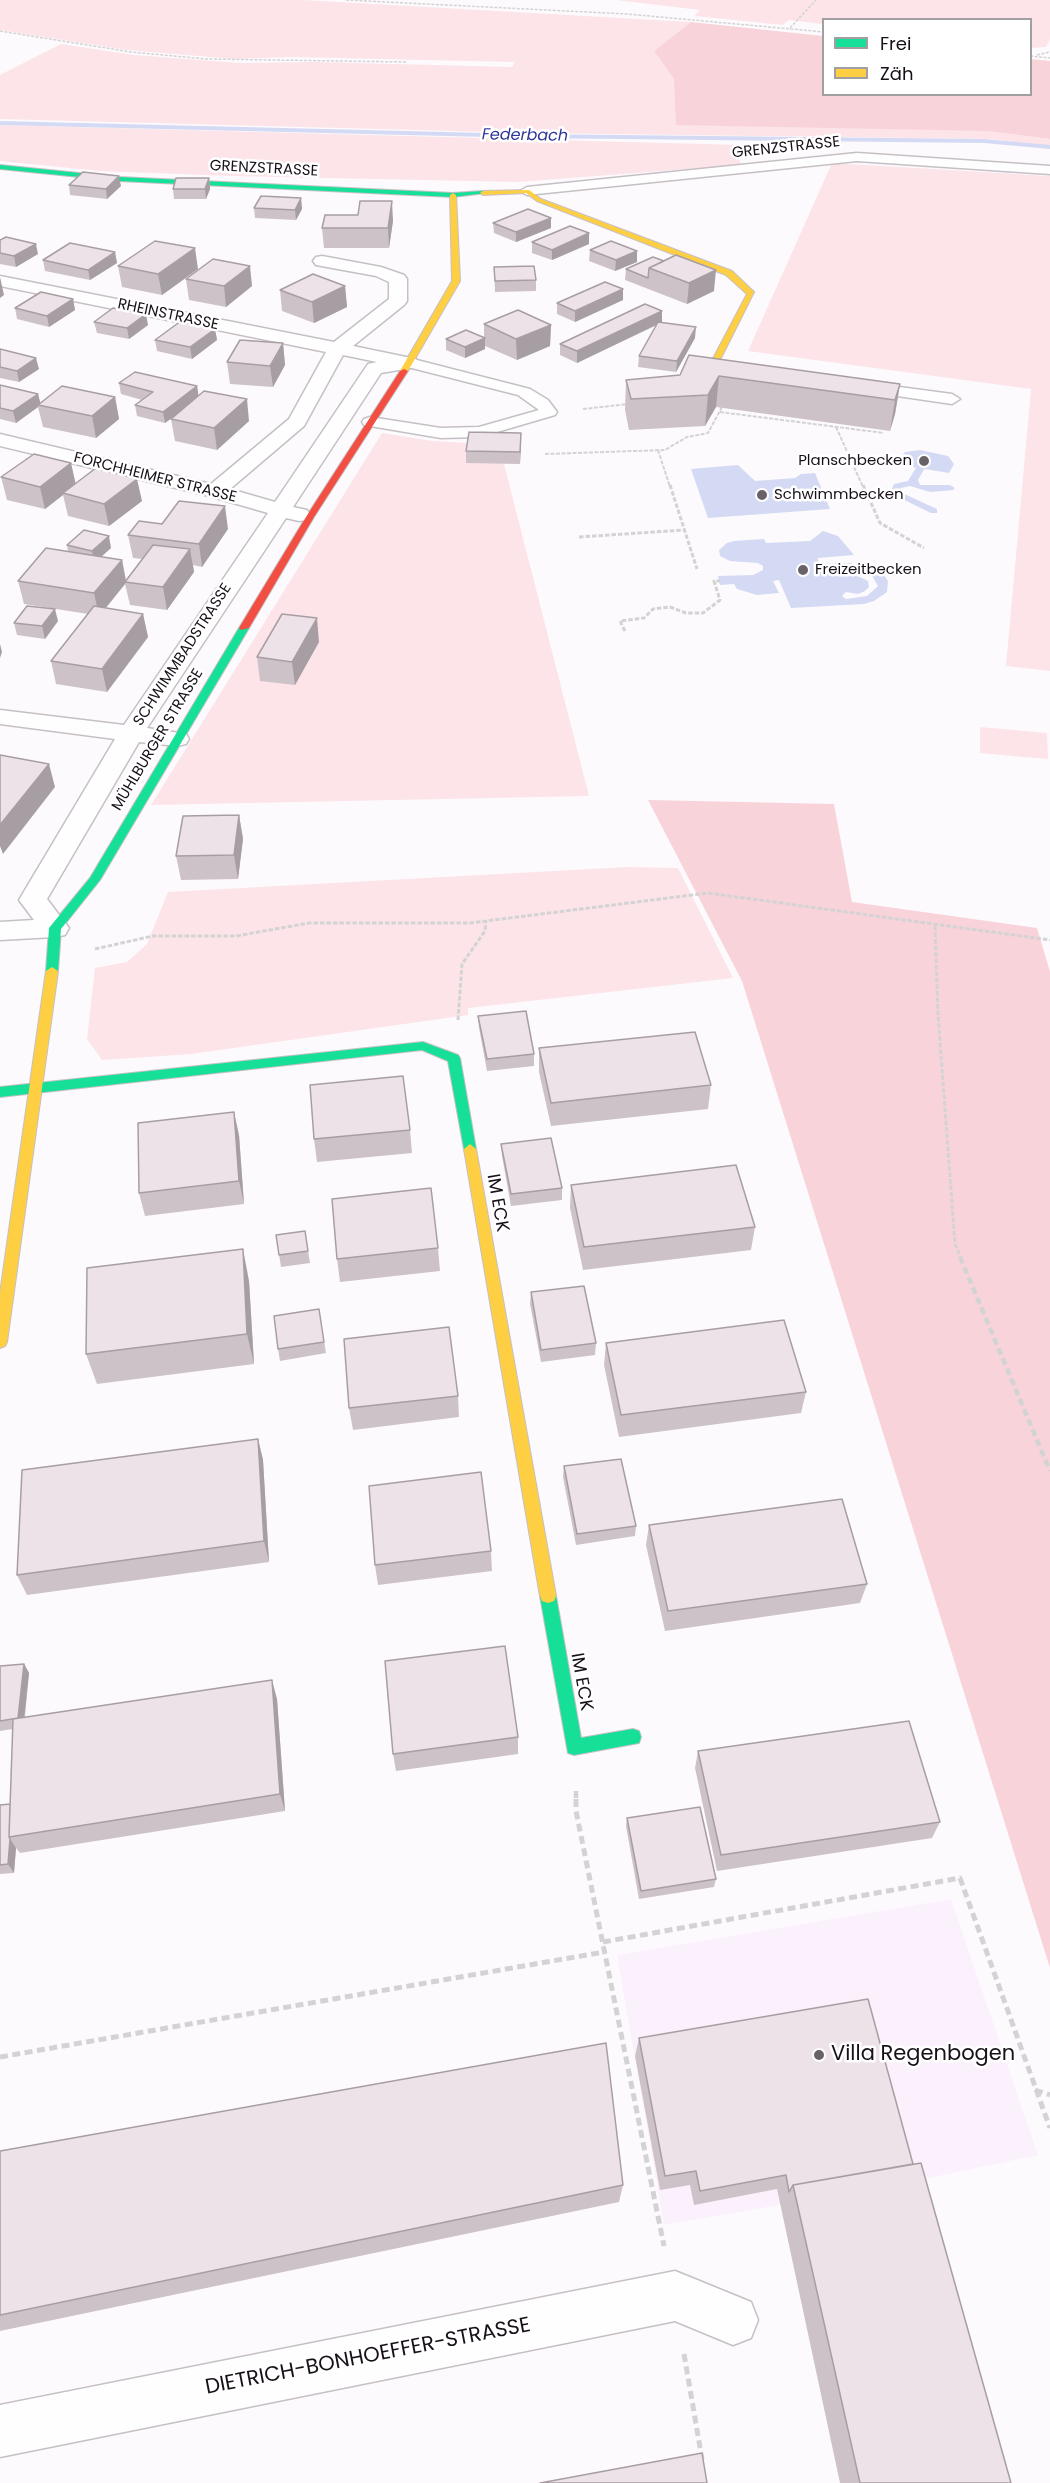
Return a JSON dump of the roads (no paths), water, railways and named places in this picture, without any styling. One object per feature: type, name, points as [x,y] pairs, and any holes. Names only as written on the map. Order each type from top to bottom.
[{"type":"street","name":"GRENZSTRASSE","points":[[0,167],[119,179],[453,195],[527,191]]},
{"type":"street","points":[[527,191],[539,200],[729,273],[751,294],[718,369]]},
{"type":"street","name":"MÜHLBURGER STRASSE","points":[[55,928],[94,880],[310,517],[408,363],[456,281],[453,195]]},
{"type":"street","points":[[215,491],[297,422],[336,350],[398,301],[398,279],[381,272],[322,261]]},
{"type":"street","name":"RHEINSTRASSE","points":[[0,281],[408,363]]},
{"type":"street","name":"SCHWIMMBADSTRASSE","points":[[55,928],[33,900],[130,735],[375,368],[408,363]]},
{"type":"street","name":"FORCHHEIMER STRASSE","points":[[0,440],[215,491],[310,517]]},
{"type":"street","points":[[0,717],[130,735],[177,739]]},
{"type":"street","points":[[0,930],[55,928],[54,959],[0,1342]]},
{"type":"street","name":"IM ECK","points":[[34,1090],[423,1046],[454,1058],[574,1747],[633,1737]]},
{"type":"street","points":[[0,1092],[34,1090]]},
{"type":"street","name":"DIETRICH-BONHOEFFER-STRASSE","points":[[0,2431],[675,2296],[733,2320]]},
{"type":"lane","name":"GRENZSTRASSE","points":[[527,191],[857,157],[1050,170]]},
{"type":"lane","points":[[370,423],[441,433],[480,432],[549,412],[542,403],[524,392],[408,363]]},
{"type":"lane","points":[[843,385],[924,402],[952,399]]},
{"type":"water","name":"Planschbecken","points":[[920,450],[948,456],[954,464],[949,473],[894,464],[905,452]]},
{"type":"water","name":"Schwimmbecken","points":[[738,465],[755,481],[795,478],[801,474],[815,473],[830,509],[708,518],[691,469]]},
{"type":"water","name":"Freizeitbecken","points":[[823,531],[838,536],[854,555],[818,558],[819,564],[850,563],[877,570],[888,581],[887,592],[874,601],[864,604],[791,608],[779,580],[773,581],[779,593],[757,595],[737,589],[734,584],[720,585],[718,576],[753,575],[763,570],[763,566],[758,563],[730,561],[720,556],[719,550],[727,543],[764,539],[766,543],[810,541]],"holes":[[[838,570],[872,576],[878,586],[867,596],[846,599],[842,596],[846,592],[858,594],[865,591],[869,587],[868,581],[856,575],[834,575],[834,572]]]},
{"type":"waterway","name":"Federbach","points":[[0,123],[527,136],[984,141],[1050,147]]},
{"type":"waterway","points":[[913,483],[920,468]]},
{"type":"waterway","points":[[913,483],[917,487],[930,489],[950,488]]},
{"type":"waterway","points":[[913,483],[897,486],[895,493],[934,511]]},
{"type":"place","name":"Planschbecken","points":[[924,461]]},
{"type":"place","name":"Schwimmbecken","points":[[762,495]]},
{"type":"place","name":"Freizeitbecken","points":[[803,570]]},
{"type":"place","name":"Villa Regenbogen","points":[[819,2055]]}]
